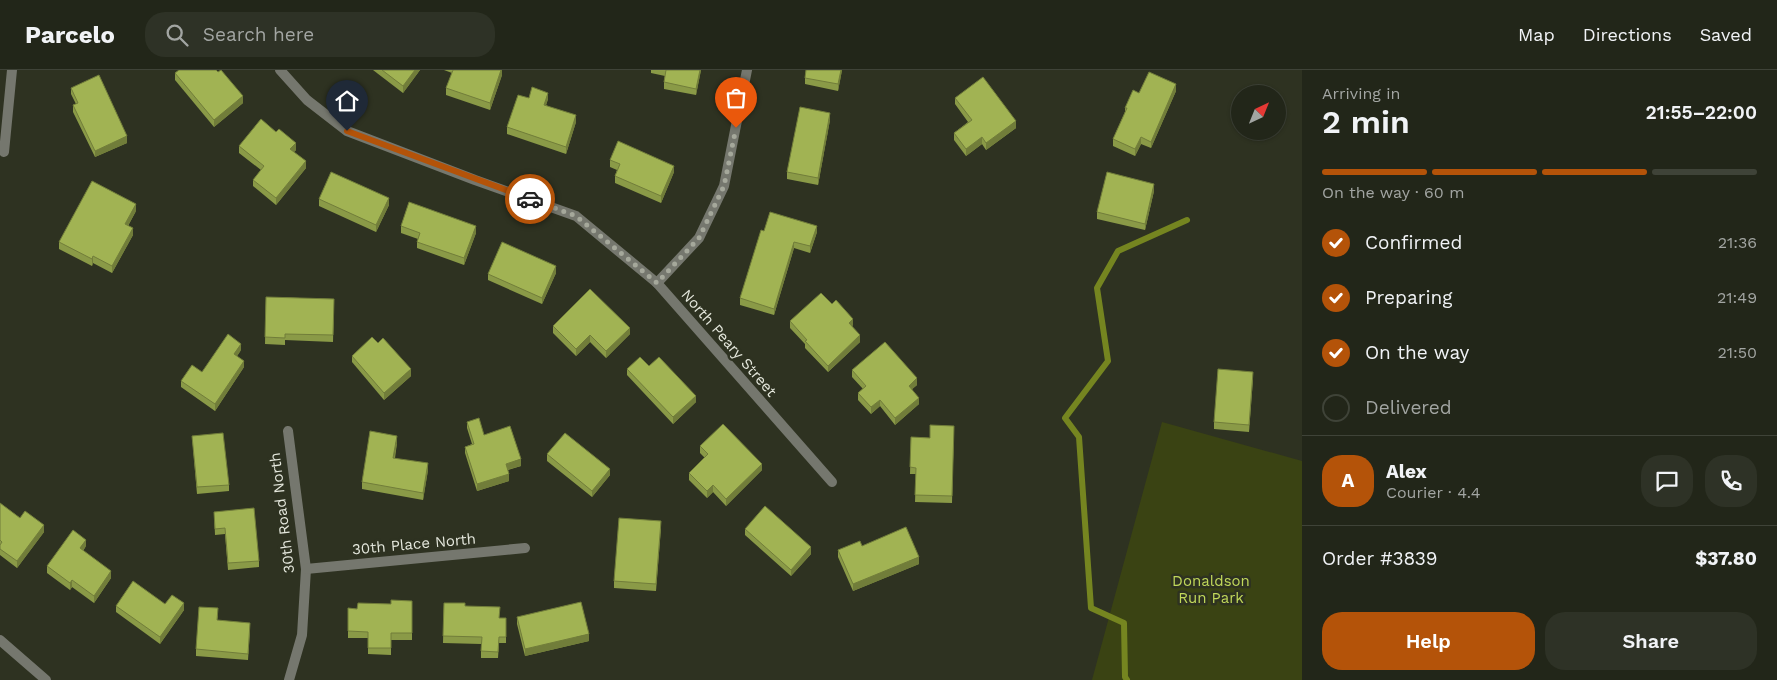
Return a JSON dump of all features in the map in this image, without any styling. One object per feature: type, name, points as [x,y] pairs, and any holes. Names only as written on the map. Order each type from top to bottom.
[{"type":"street","points":[[4,152],[12,70]]},
{"type":"street","name":"North Peary Street","points":[[280,70],[307,100],[347,131],[576,216],[657,283],[832,482]]},
{"type":"street","points":[[657,283],[699,238],[724,186],[747,70]]},
{"type":"street","name":"30th Road North","points":[[288,431],[306,569],[302,635],[289,680]]},
{"type":"street","name":"30th Place North","points":[[306,569],[524,548]]},
{"type":"street","points":[[0,640],[46,680]]},
{"type":"green space","name":"Donaldson Run Park","points":[[1162,422],[1302,461],[1302,680],[1092,680]]},
{"type":"building","points":[[179,70],[216,70],[218,72],[221,70],[243,96],[214,120],[175,73]]},
{"type":"building","points":[[382,70],[415,70],[403,86]]},
{"type":"building","points":[[453,70],[501,70],[490,103],[446,88]]},
{"type":"building","points":[[666,70],[700,70],[696,89],[664,82]]},
{"type":"building","points":[[806,70],[841,70],[838,84],[805,78]]},
{"type":"building","points":[[1149,72],[1176,84],[1151,142],[1141,137],[1135,149],[1113,139],[1133,90],[1139,93]]},
{"type":"building","points":[[99,75],[127,136],[95,151],[73,105],[78,103],[71,88]]},
{"type":"building","points":[[983,77],[1016,121],[986,143],[982,137],[966,149],[954,133],[972,120],[955,98]]},
{"type":"building","points":[[532,87],[548,93],[544,105],[576,115],[566,147],[507,127],[518,95],[529,98]]},
{"type":"building","points":[[800,107],[830,113],[818,178],[787,172]]},
{"type":"building","points":[[261,119],[276,132],[279,129],[296,143],[290,149],[306,161],[276,198],[253,180],[264,166],[239,146]]},
{"type":"building","points":[[618,141],[674,166],[661,196],[615,176],[620,164],[610,160]]},
{"type":"building","points":[[331,172],[389,198],[376,225],[319,199]]},
{"type":"building","points":[[1107,172],[1154,184],[1145,224],[1097,212]]},
{"type":"building","points":[[92,181],[136,204],[125,224],[133,228],[112,266],[93,256],[92,259],[59,242]]},
{"type":"building","points":[[409,202],[476,226],[464,258],[417,242],[420,233],[401,226]]},
{"type":"building","points":[[770,212],[817,226],[810,246],[794,242],[774,309],[740,298],[761,230],[764,231]]},
{"type":"building","points":[[502,242],[556,266],[542,298],[488,274]]},
{"type":"building","points":[[590,289],[630,328],[606,351],[590,335],[576,349],[553,326]]},
{"type":"building","points":[[821,293],[832,304],[836,300],[853,319],[849,323],[860,335],[828,366],[790,321]]},
{"type":"building","points":[[266,297],[334,299],[333,335],[285,334],[285,338],[265,337]]},
{"type":"building","points":[[228,334],[241,344],[234,354],[244,361],[215,404],[181,381],[192,365],[202,372]]},
{"type":"building","points":[[372,337],[378,343],[383,338],[411,369],[384,393],[352,356]]},
{"type":"building","points":[[885,342],[917,378],[909,386],[919,398],[895,418],[880,400],[871,407],[858,393],[866,386],[852,370]]},
{"type":"building","points":[[640,357],[649,366],[659,357],[696,396],[673,417],[627,369]]},
{"type":"building","points":[[1218,369],[1253,372],[1249,425],[1214,422]]},
{"type":"building","points":[[479,418],[484,435],[510,426],[521,459],[506,464],[509,474],[477,484],[465,447],[474,444],[467,422]]},
{"type":"building","points":[[723,424],[762,464],[726,499],[713,485],[707,491],[689,473],[708,454],[700,446]]},
{"type":"building","points":[[930,425],[954,426],[952,496],[915,495],[916,468],[910,467],[911,437],[930,438]]},
{"type":"building","points":[[370,431],[397,436],[393,458],[428,463],[423,493],[362,482]]},
{"type":"building","points":[[223,433],[229,485],[197,487],[192,436]]},
{"type":"building","points":[[565,433],[610,469],[592,491],[547,454]]},
{"type":"building","points":[[0,503],[20,518],[25,511],[44,525],[17,561],[0,549],[2,542],[0,540]]},
{"type":"building","points":[[765,506],[811,547],[791,570],[745,529]]},
{"type":"building","points":[[254,508],[259,561],[228,563],[225,528],[215,529],[214,512]]},
{"type":"building","points":[[619,518],[661,521],[656,584],[614,581]]},
{"type":"building","points":[[906,527],[919,557],[853,584],[838,550],[860,541],[862,546]]},
{"type":"building","points":[[73,530],[86,540],[80,548],[111,571],[94,596],[72,580],[70,583],[47,566]]},
{"type":"building","points":[[133,581],[165,604],[172,595],[184,603],[160,637],[116,606]]},
{"type":"building","points":[[391,600],[412,601],[412,633],[391,633],[391,648],[368,648],[368,632],[348,631],[348,608],[357,609],[358,603],[391,604]]},
{"type":"building","points":[[581,602],[589,634],[525,649],[517,617]]},
{"type":"building","points":[[444,603],[500,607],[499,618],[506,618],[506,637],[499,637],[498,652],[481,651],[482,637],[443,636]]},
{"type":"building","points":[[199,607],[218,608],[217,620],[250,623],[248,654],[196,649]]},
{"type":"waterway","points":[[1127,680],[1125,677],[1124,623],[1091,608],[1079,437],[1065,418],[1108,361],[1097,288],[1118,251],[1187,220]]},
{"type":"way so far","points":[[530,199],[576,216],[657,283],[699,238],[724,186],[736,128]]},
{"type":"route","points":[[347,131],[530,199]]}]
